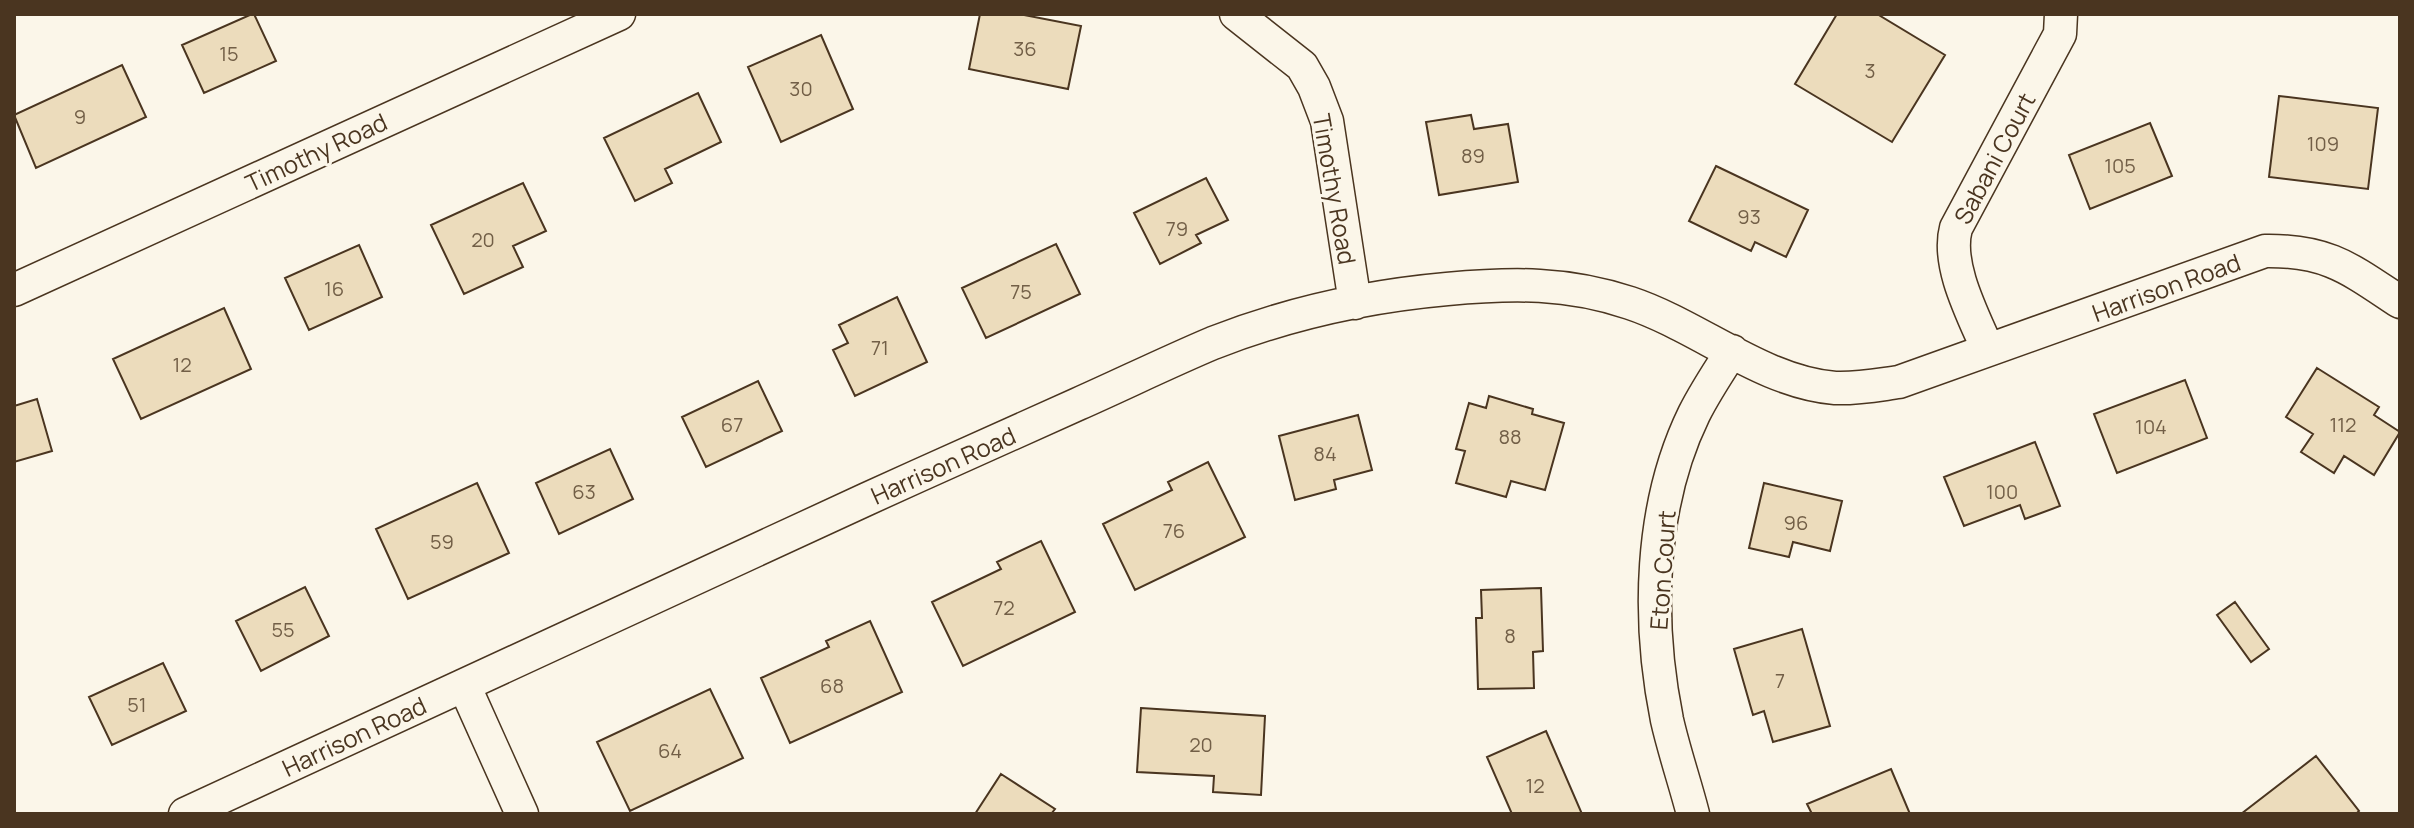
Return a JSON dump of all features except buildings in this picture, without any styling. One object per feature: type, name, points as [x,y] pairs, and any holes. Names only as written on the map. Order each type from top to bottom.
[{"type":"street","name":"Timothy Road","points":[[14,290],[619,14]]},
{"type":"street","name":"Timothy Road","points":[[1236,14],[1302,66],[1314,87],[1327,121],[1355,303]]},
{"type":"street","name":"Sabani Court","points":[[1988,350],[1951,245],[1956,228],[2060,34],[2061,14]]},
{"type":"street","name":"Harrison Road","points":[[185,814],[926,472],[1215,343],[1298,315],[1385,296],[1447,289],[1510,285],[1573,287],[1633,304],[1692,328],[1759,366],[1801,382],[1858,389],[1899,382],[2265,251],[2296,251],[2327,258],[2400,302]]},
{"type":"street","name":"Eton Court","points":[[1693,814],[1667,721],[1657,656],[1656,576],[1660,529],[1673,469],[1694,414],[1732,351]]},
{"type":"street","points":[[464,685],[522,814]]}]
